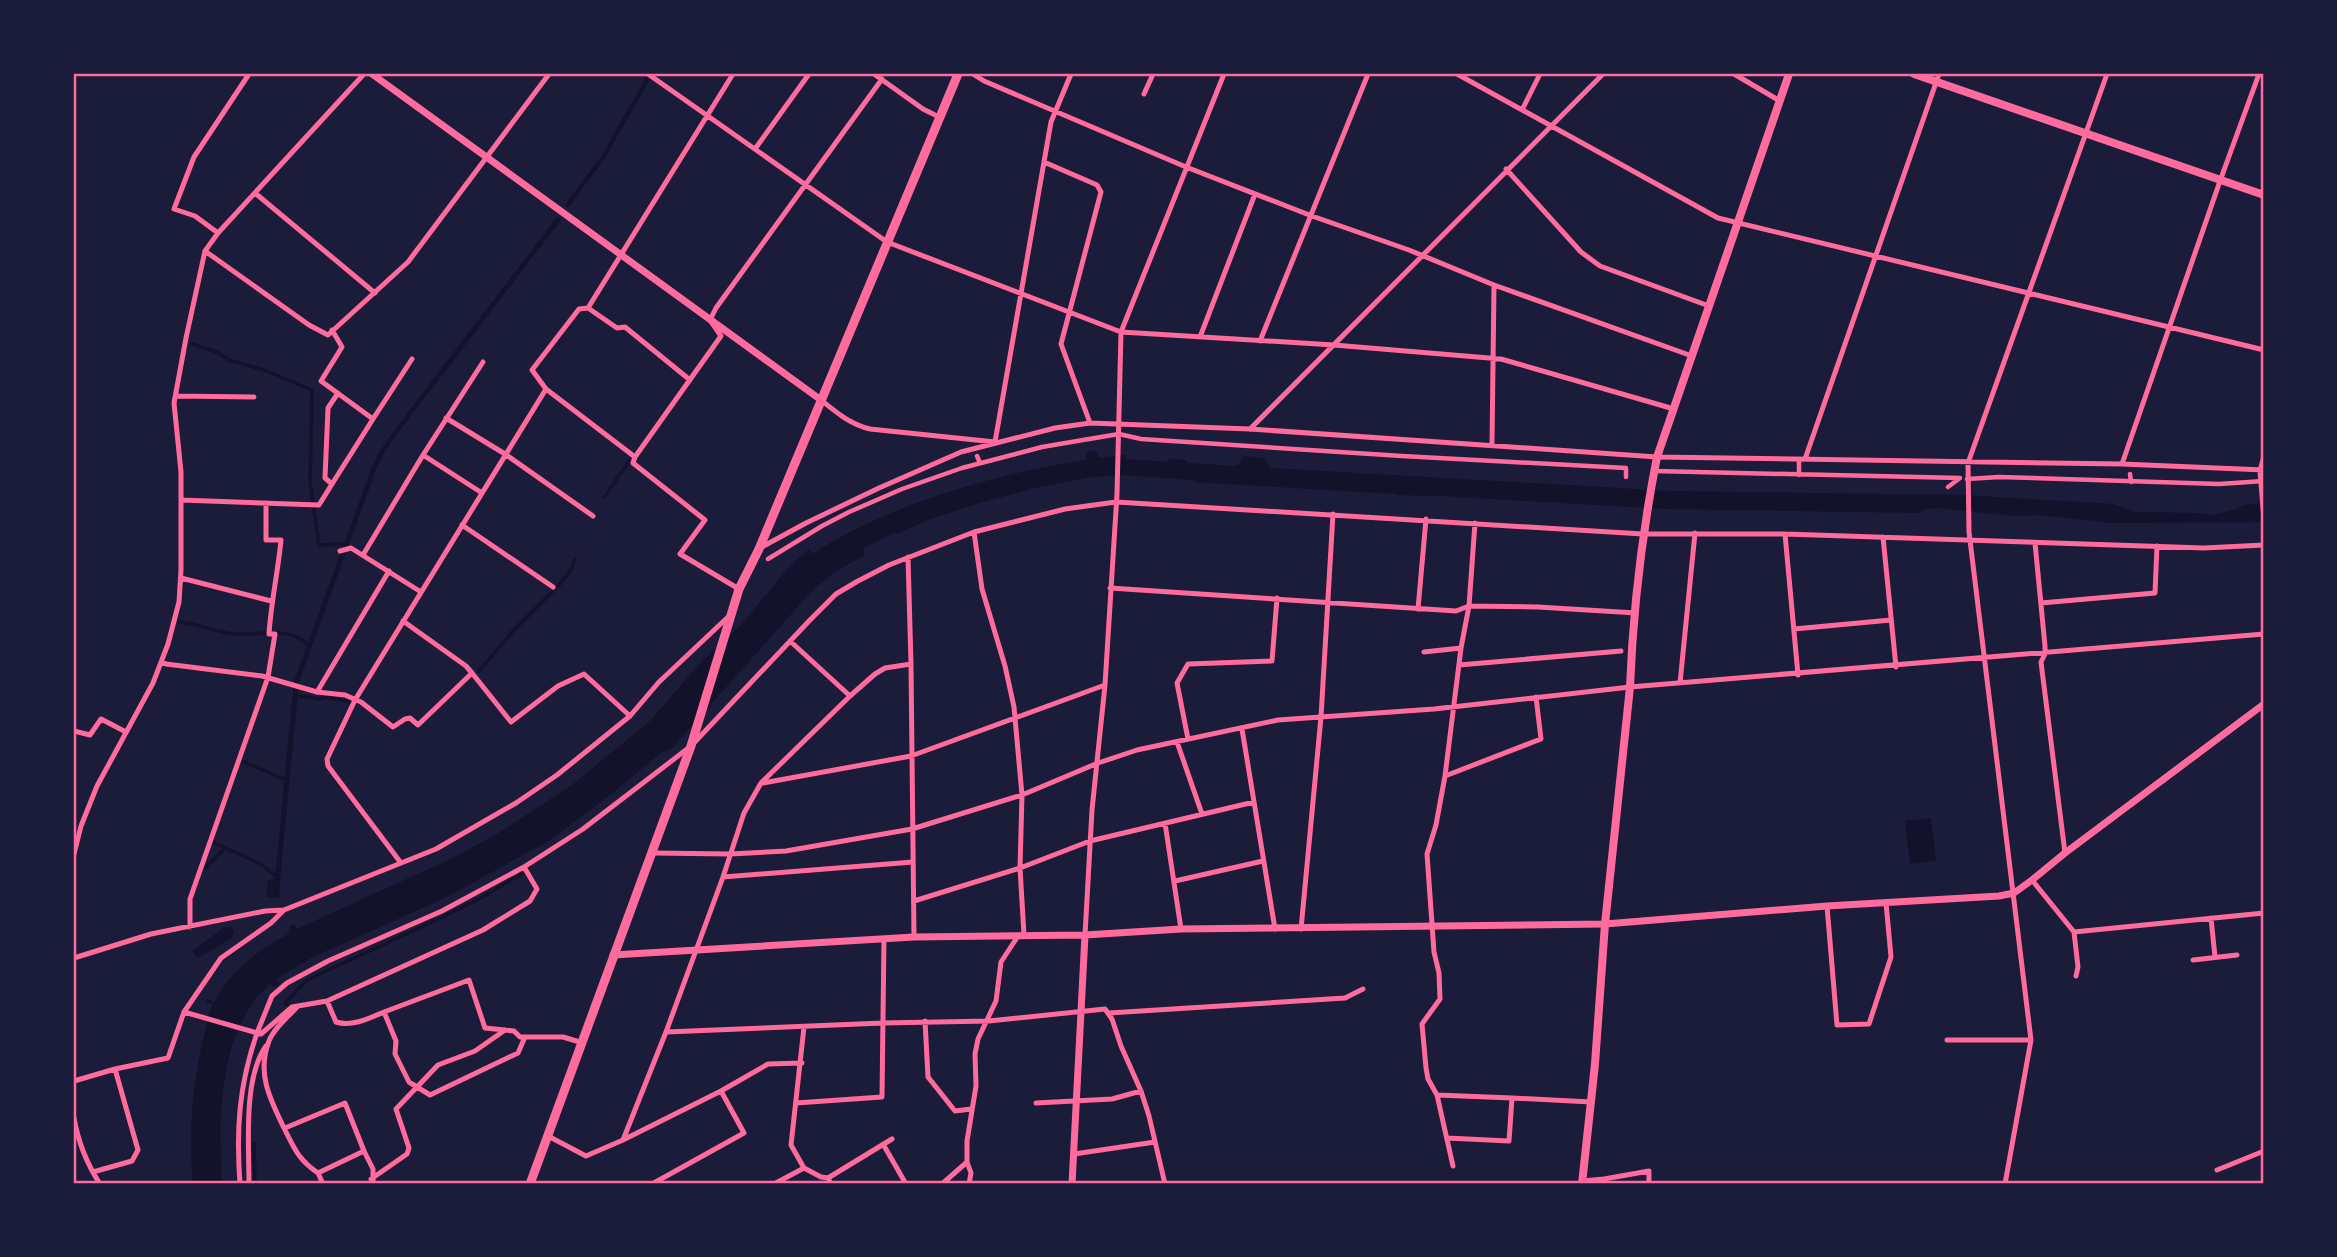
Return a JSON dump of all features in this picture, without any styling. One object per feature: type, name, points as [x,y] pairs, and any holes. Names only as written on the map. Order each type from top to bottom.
[{"type":"highway","points":[[530,1184],[691,746],[739,589],[759,549],[958,74]]},
{"type":"main road","points":[[1582,1182],[1643,534],[1652,475],[1788,74]]},
{"type":"main road","points":[[1914,74],[1937,77],[2263,195]]},
{"type":"street","points":[[218,233],[195,216],[174,209],[194,157],[249,74]]},
{"type":"street","points":[[74,851],[97,786],[153,683],[179,602],[181,472],[174,403],[205,251],[218,233],[364,74]]},
{"type":"street","points":[[372,74],[842,417],[870,429],[995,442]]},
{"type":"street","points":[[205,251],[309,325],[328,335],[414,255],[549,74]]},
{"type":"street","points":[[648,74],[887,242],[1121,332],[1492,357],[1674,409]]},
{"type":"street","points":[[588,308],[733,74]]},
{"type":"street","points":[[755,149],[809,74]]},
{"type":"street","points":[[874,74],[923,109],[941,118]]},
{"type":"street","points":[[973,74],[1186,167],[1494,285],[1692,356]]},
{"type":"street","points":[[995,442],[1054,110],[1071,74]]},
{"type":"street","points":[[1144,94],[1153,74]]},
{"type":"street","points":[[1072,1184],[1090,841],[1105,685],[1117,494],[1121,332],[1224,74]]},
{"type":"street","points":[[1260,341],[1368,74]]},
{"type":"street","points":[[1457,74],[1523,108],[1718,218],[2263,350]]},
{"type":"street","points":[[1523,108],[1540,74]]},
{"type":"street","points":[[1250,429],[1603,74]]},
{"type":"street","points":[[1734,74],[1780,101]]},
{"type":"street","points":[[2006,1184],[2031,1040],[1968,525],[1968,463],[2107,74]]},
{"type":"street","points":[[2122,464],[2259,74]]},
{"type":"street","points":[[1799,475],[1802,459],[1937,77]]},
{"type":"street","points":[[710,320],[881,79]]},
{"type":"street","points":[[1044,162],[1097,185],[1101,192],[1061,344],[1090,423]]},
{"type":"street","points":[[1506,169],[1581,252],[1600,266],[1709,306]]},
{"type":"street","points":[[255,193],[375,293]]},
{"type":"street","points":[[1200,337],[1255,194]]},
{"type":"street","points":[[1492,444],[1494,285]]},
{"type":"street","points":[[635,457],[546,389],[532,370],[579,309],[588,308],[617,328],[625,327],[690,380]]},
{"type":"street","points":[[710,320],[722,336],[633,463],[705,520],[680,554],[739,589]]},
{"type":"street","points":[[332,330],[342,348],[321,381],[373,419]]},
{"type":"street","points":[[181,500],[318,505],[412,359]]},
{"type":"street","points":[[363,555],[483,362]]},
{"type":"street","points":[[401,863],[328,766],[327,759],[355,700],[546,389]]},
{"type":"street","points":[[332,484],[325,478],[328,408],[338,393]]},
{"type":"street","points":[[176,396],[254,397]]},
{"type":"street","points":[[446,418],[505,454],[593,516]]},
{"type":"street","points":[[759,549],[806,523],[961,452],[1055,428],[1090,423],[1250,429],[1657,457],[2122,464],[2262,470]]},
{"type":"street","points":[[768,559],[822,526],[902,489],[980,463],[1042,447],[1119,434],[1141,439],[1626,468],[1626,477]]},
{"type":"street","points":[[1278,448],[1279,441]]},
{"type":"street","points":[[423,455],[482,493]]},
{"type":"street","points":[[1496,462],[1497,455]]},
{"type":"street","points":[[977,456],[980,463]]},
{"type":"street","points":[[2263,456],[2263,520]]},
{"type":"street","points":[[2130,474],[2130,482]]},
{"type":"street","points":[[1652,475],[1960,478],[1948,487]]},
{"type":"street","points":[[1967,482],[2219,484],[2263,481]]},
{"type":"street","points":[[240,1184],[239,1111],[246,1063],[254,1033],[272,996],[287,983],[328,961],[442,911],[524,867],[583,830],[691,746],[836,594],[858,580],[974,532],[1065,509],[1115,502],[1643,534],[1784,534],[2204,548],[2263,545]]},
{"type":"street","points":[[190,927],[190,899],[268,677],[275,634],[269,634],[271,601],[278,575],[281,540],[266,540],[266,503]]},
{"type":"street","points":[[1301,929],[1321,717],[1334,514]]},
{"type":"street","points":[[1418,609],[1426,519]]},
{"type":"street","points":[[1453,1166],[1437,1095],[1428,1079],[1422,1024],[1440,999],[1427,854],[1436,825],[1445,776],[1469,606],[1475,523]]},
{"type":"street","points":[[462,525],[553,587]]},
{"type":"street","points":[[969,1184],[971,1173],[967,1162],[967,1141],[978,1039],[996,1002],[1001,962],[1021,935],[1022,795],[1015,718],[1005,666],[982,589],[974,532]]},
{"type":"street","points":[[1680,683],[1695,533]]},
{"type":"street","points":[[1784,534],[1798,675]]},
{"type":"street","points":[[1883,537],[1896,667]]},
{"type":"street","points":[[2035,542],[2045,654],[2041,662],[2065,853]]},
{"type":"street","points":[[2041,603],[2155,593],[2157,546]]},
{"type":"street","points":[[340,551],[351,548],[421,592]]},
{"type":"street","points":[[908,558],[914,937]]},
{"type":"street","points":[[317,692],[389,571]]},
{"type":"street","points":[[181,578],[271,601]]},
{"type":"street","points":[[1110,588],[1456,611],[1469,606],[1636,613]]},
{"type":"street","points":[[1188,739],[1177,683],[1188,664],[1272,661],[1277,598]]},
{"type":"street","points":[[74,958],[151,934],[265,911],[284,910],[436,849],[516,803],[557,775],[630,716],[659,682],[733,612]]},
{"type":"street","points":[[1794,629],[1891,620]]},
{"type":"street","points":[[403,621],[466,666],[511,722],[558,686],[584,674],[630,716]]},
{"type":"street","points":[[653,853],[730,854],[810,848],[912,829],[1022,795],[1098,763],[1137,750],[1278,720],[1434,709],[1630,687],[1896,667],[2263,634]]},
{"type":"street","points":[[790,642],[850,696]]},
{"type":"street","points":[[1424,652],[1461,648]]},
{"type":"street","points":[[1459,665],[1621,651]]},
{"type":"street","points":[[161,662],[268,677],[317,692],[345,695],[393,726],[410,718],[418,724],[472,673]]},
{"type":"street","points":[[623,1140],[666,1032],[744,813],[761,783],[850,696],[883,669],[911,664]]},
{"type":"street","points":[[761,783],[911,756],[1105,685]]},
{"type":"street","points":[[1445,776],[1541,738],[1536,697]]},
{"type":"street","points":[[614,955],[914,937],[1085,935],[1181,929],[1605,924],[1827,906],[2000,897],[2014,893],[2032,880],[2263,704]]},
{"type":"street","points":[[74,731],[90,735],[101,719],[126,732]]},
{"type":"street","points":[[1242,729],[1275,929]]},
{"type":"street","points":[[1177,741],[1202,814]]},
{"type":"street","points":[[914,901],[1020,868],[1090,841],[1254,802]]},
{"type":"street","points":[[1166,823],[1181,929]]},
{"type":"street","points":[[1175,881],[1263,861]]},
{"type":"street","points":[[723,877],[913,863]]},
{"type":"street","points":[[184,1012],[261,1034],[292,1007],[327,1001],[484,930],[530,901],[537,889],[524,867]]},
{"type":"street","points":[[2032,880],[2074,932],[2078,967],[2076,975]]},
{"type":"street","points":[[1827,906],[1837,1025],[1869,1024],[1891,957],[1886,903]]},
{"type":"street","points":[[74,1081],[167,1058],[184,1012],[221,958],[271,923],[284,910]]},
{"type":"street","points":[[2074,932],[2263,913]]},
{"type":"street","points":[[2211,918],[2215,957]]},
{"type":"street","points":[[796,1103],[882,1097],[884,939]]},
{"type":"street","points":[[2193,960],[2237,955]]},
{"type":"street","points":[[327,1001],[336,1022],[343,1024],[360,1021],[469,980],[485,1028],[514,1031],[520,1037],[563,1037],[583,1043]]},
{"type":"street","points":[[1109,1013],[1345,998],[1363,989]]},
{"type":"street","points":[[249,1184],[253,1080],[258,1059],[268,1042],[297,1007]]},
{"type":"street","points":[[666,1032],[925,1021],[989,1021],[1105,1009],[1141,1091],[1164,1184]]},
{"type":"street","points":[[384,1012],[396,1041],[395,1055],[409,1082],[430,1095],[518,1053],[525,1037]]},
{"type":"street","points":[[925,1021],[928,1076],[955,1111],[971,1109]]},
{"type":"street","points":[[804,1027],[791,1144],[804,1168],[829,1181],[892,1139]]},
{"type":"street","points":[[372,1181],[407,1154],[408,1149],[396,1109],[438,1065],[475,1051],[505,1030]]},
{"type":"street","points":[[1947,1040],[2031,1040]]},
{"type":"street","points":[[268,1042],[264,1060],[269,1097],[303,1163],[318,1173],[323,1184]]},
{"type":"street","points":[[547,1135],[586,1156],[721,1091],[768,1064],[802,1063]]},
{"type":"street","points":[[93,1172],[132,1161],[138,1150],[115,1069]]},
{"type":"street","points":[[652,1184],[744,1133],[721,1091]]},
{"type":"street","points":[[1036,1102],[1112,1099],[1141,1091]]},
{"type":"street","points":[[1437,1095],[1591,1102]]},
{"type":"street","points":[[1447,1138],[1509,1141],[1512,1098]]},
{"type":"street","points":[[285,1128],[345,1103],[373,1169],[372,1181]]},
{"type":"street","points":[[74,1118],[77,1135],[100,1184]]},
{"type":"street","points":[[1074,1154],[1155,1142]]},
{"type":"street","points":[[883,1144],[905,1184]]},
{"type":"street","points":[[318,1173],[364,1151]]},
{"type":"street","points":[[2217,1170],[2263,1151]]},
{"type":"street","points":[[942,1184],[967,1162]]},
{"type":"street","points":[[774,1184],[804,1168]]},
{"type":"street","points":[[1582,1182],[1649,1171],[1649,1184]]},
{"type":"shaded area","points":[[648,74],[653,74],[605,158],[568,208],[565,205],[602,155]]},
{"type":"shaded area","points":[[557,217],[561,220],[407,421],[377,467],[299,682],[279,890],[281,896],[266,897],[268,881],[275,878],[294,681],[372,467],[393,432]]},
{"type":"shaded area","points":[[1095,450],[1099,458],[1125,455],[1126,459],[1168,462],[1169,459],[1186,460],[1187,463],[1237,466],[1244,456],[1265,458],[1270,468],[1671,491],[1962,495],[2113,504],[2135,512],[2211,515],[2244,505],[2263,503],[2263,522],[2110,523],[1938,508],[1919,513],[1665,509],[1396,495],[1124,475],[1092,477],[979,503],[928,520],[897,534],[896,532],[863,548],[865,555],[833,573],[811,592],[672,748],[662,752],[550,840],[447,897],[313,957],[276,979],[279,984],[274,987],[270,984],[253,1003],[240,1025],[231,1050],[225,1077],[220,1132],[222,1183],[193,1184],[192,1116],[197,1071],[212,1005],[206,1001],[207,998],[214,1002],[238,970],[256,954],[290,933],[289,926],[294,924],[297,929],[457,856],[500,832],[572,785],[650,721],[701,662],[741,625],[789,567],[809,549],[813,554],[842,536],[908,506],[1017,473],[1086,460],[1087,452]]},
{"type":"shaded area","points":[[1931,818],[1936,861],[1910,864],[1905,821]]},
{"type":"shaded area","points":[[225,927],[231,927],[234,932],[232,938],[198,958],[192,951]]},
{"type":"waterway","points":[[192,344],[312,390],[310,482],[319,545],[345,544]]},
{"type":"waterway","points":[[605,496],[629,461]]},
{"type":"waterway","points":[[558,586],[570,572],[575,559]]},
{"type":"waterway","points":[[479,671],[512,632],[553,591]]},
{"type":"waterway","points":[[179,622],[234,634],[283,633],[308,645]]},
{"type":"waterway","points":[[300,696],[351,702]]},
{"type":"waterway","points":[[242,761],[286,780]]},
{"type":"waterway","points":[[213,842],[262,865],[276,876]]},
{"type":"waterway","points":[[206,867],[224,849]]},
{"type":"waterway","points":[[288,1005],[285,1003],[307,980],[445,916],[521,874]]},
{"type":"waterway","points":[[254,1144],[255,1184]]}]
